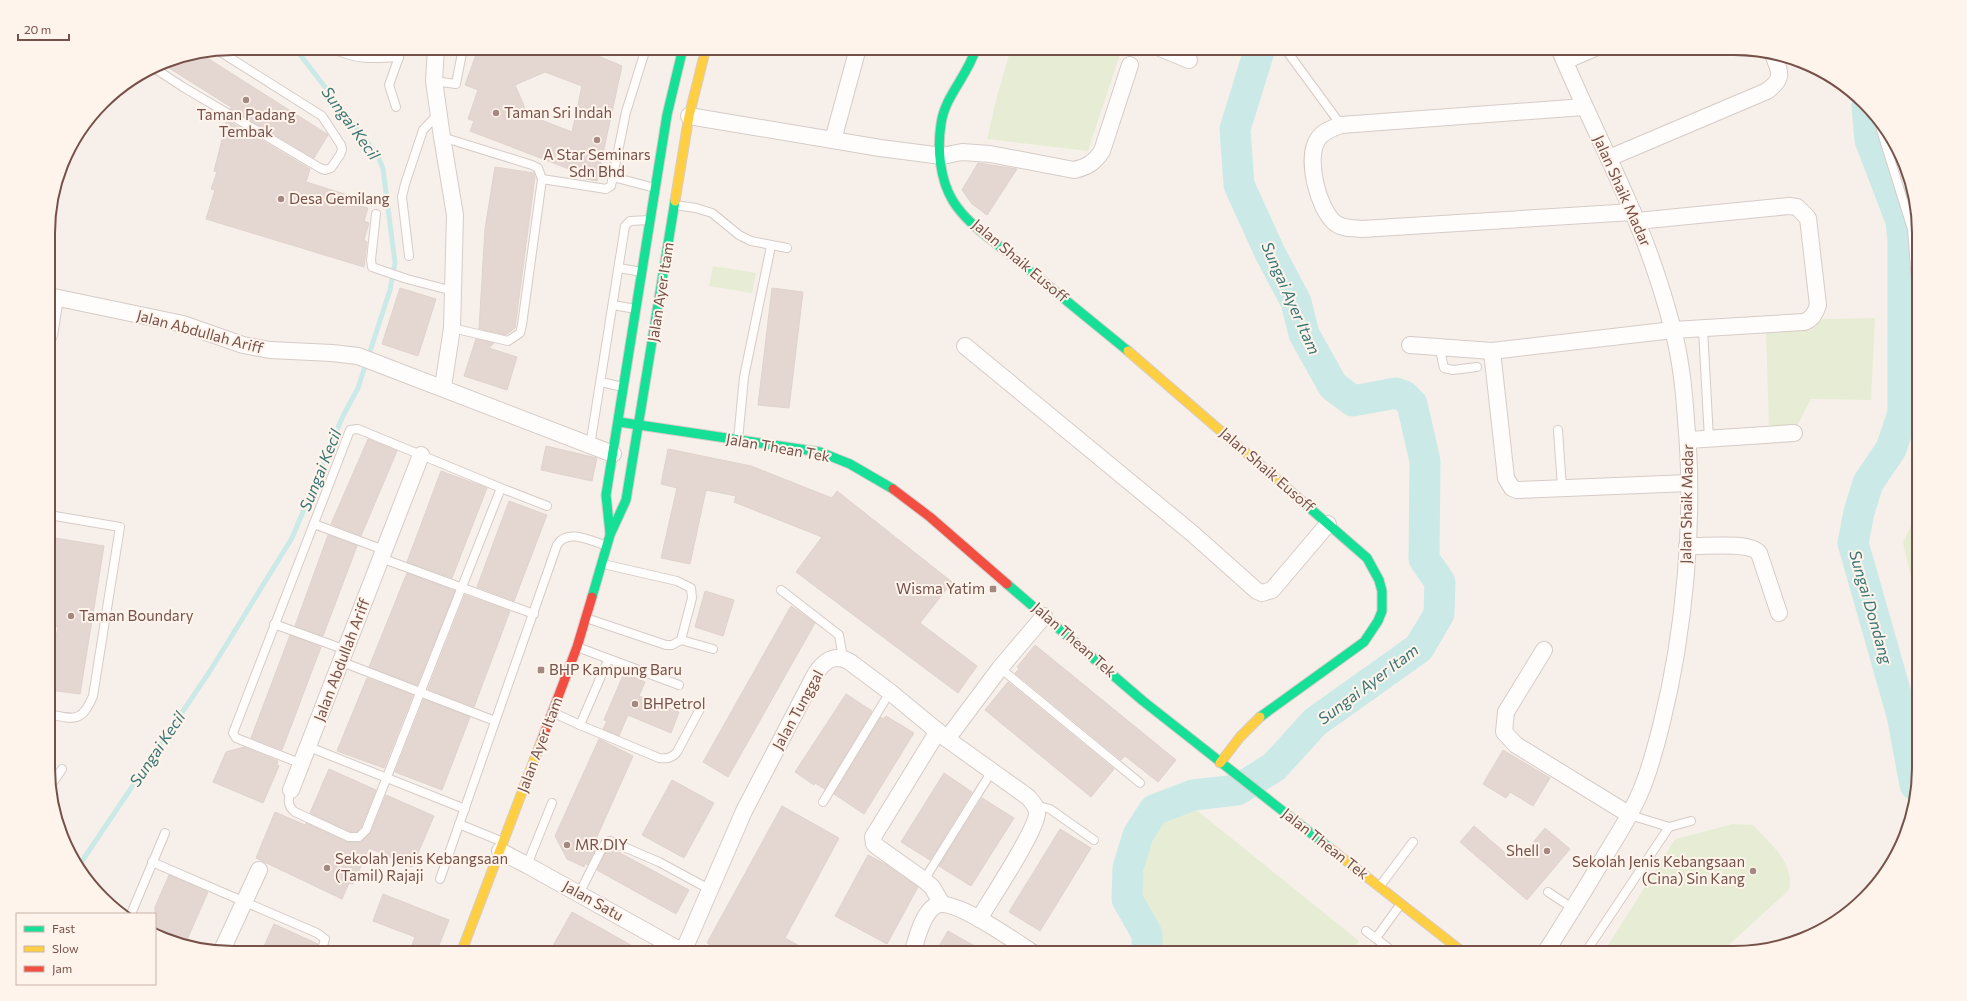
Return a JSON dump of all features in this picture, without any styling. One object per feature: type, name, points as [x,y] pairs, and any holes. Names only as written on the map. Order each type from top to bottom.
[{"type":"main road","name":"Jalan Ayer Itam","points":[[610,535],[606,495],[619,422],[667,116],[680,55]]},
{"type":"main road","name":"Jalan Ayer Itam","points":[[464,946],[577,647],[610,535],[626,500],[640,426],[689,116],[704,55]]},
{"type":"main road","name":"Jalan Shaik Eusoff","points":[[974,55],[968,71],[946,105],[939,140],[942,156],[941,170],[952,200],[966,217],[988,236],[1161,378],[1367,558],[1377,574],[1383,588],[1384,604],[1381,618],[1374,630],[1364,642],[1266,711],[1240,737],[1220,763]]},
{"type":"main road","name":"Jalan Thean Tek","points":[[619,422],[820,452],[836,457],[864,470],[896,490],[930,517],[1143,701],[1220,763],[1455,946]]},
{"type":"street","points":[[436,55],[434,80],[438,114],[455,215],[452,328],[443,387]]},
{"type":"street","points":[[833,140],[856,55]]},
{"type":"street","points":[[1177,55],[1189,60]]},
{"type":"street","name":"Jalan Shaik Madar","points":[[1550,946],[1574,909],[1630,814],[1640,793],[1654,751],[1668,698],[1678,645],[1687,546],[1689,483],[1689,440],[1683,376],[1673,330],[1652,262],[1635,217],[1609,158],[1584,107],[1562,55]]},
{"type":"street","points":[[1609,158],[1767,91],[1777,84],[1780,78],[1780,71],[1775,60]]},
{"type":"street","points":[[689,116],[833,140],[942,156],[962,152],[990,154],[1074,170],[1086,168],[1094,162],[1102,152],[1130,65]]},
{"type":"street","points":[[1410,346],[1439,346],[1492,351],[1673,330],[1804,322],[1811,319],[1818,305],[1808,218],[1796,207],[1789,206],[1635,217],[1370,228],[1345,227],[1336,223],[1323,206],[1314,179],[1313,151],[1315,144],[1323,134],[1341,125],[1584,107]]},
{"type":"street","name":"Jalan Abdullah Ariff","points":[[55,298],[183,324],[243,345],[270,350],[332,353],[358,356],[443,387],[613,454]]},
{"type":"street","points":[[965,346],[1193,534],[1262,593],[1272,590],[1328,524]]},
{"type":"street","points":[[1492,351],[1506,478],[1508,484],[1512,488],[1517,490],[1689,483]]},
{"type":"street","points":[[1689,440],[1794,433]]},
{"type":"street","name":"Jalan Abdullah Ariff","points":[[291,790],[309,747],[421,455]]},
{"type":"street","points":[[1687,546],[1744,547],[1756,549],[1760,553],[1780,613]]},
{"type":"street","points":[[942,904],[932,887],[874,844],[874,837],[942,735],[1044,616]]},
{"type":"street","points":[[1544,650],[1506,712],[1504,732],[1516,745],[1630,814]]},
{"type":"street","points":[[843,658],[890,692],[942,735],[1028,797],[1034,804],[1037,813],[1029,834],[979,919]]},
{"type":"street","name":"Jalan Tunggal","points":[[686,946],[709,889],[744,811],[816,673],[828,660],[843,658]]},
{"type":"street","name":"Jalan Satu","points":[[502,847],[527,865],[673,946]]},
{"type":"street","points":[[224,946],[259,870]]},
{"type":"street","points":[[915,946],[927,913],[934,906],[942,904],[951,905],[979,919],[1022,946]]},
{"type":"lane","points":[[159,71],[320,168],[325,170],[331,168],[340,155],[341,145],[322,116],[225,55]]},
{"type":"lane","points":[[346,55],[350,57],[374,59],[399,57],[389,85],[396,107]]},
{"type":"lane","points":[[434,80],[456,84],[461,55]]},
{"type":"lane","points":[[542,179],[606,189],[611,186],[626,112],[644,55]]},
{"type":"lane","points":[[1290,55],[1341,125]]},
{"type":"lane","points":[[409,256],[402,197],[423,130],[438,114]]},
{"type":"lane","points":[[1883,135],[1912,229]]},
{"type":"lane","points":[[442,137],[532,165],[538,168],[542,179],[520,332],[508,341],[452,328]]},
{"type":"lane","points":[[613,177],[656,188]]},
{"type":"lane","points":[[674,205],[707,211],[739,235],[751,241],[787,248]]},
{"type":"lane","points":[[376,214],[371,264],[375,269],[407,279],[453,290]]},
{"type":"lane","points":[[590,446],[627,223],[651,220]]},
{"type":"lane","points":[[738,440],[744,377],[772,246]]},
{"type":"lane","points":[[619,268],[642,272]]},
{"type":"lane","points":[[613,305],[637,309]]},
{"type":"lane","points":[[1703,329],[1709,439]]},
{"type":"lane","points":[[1439,346],[1444,368],[1453,370],[1476,366]]},
{"type":"lane","points":[[601,382],[624,387]]},
{"type":"lane","points":[[302,764],[236,738],[233,733],[350,430],[358,429],[547,506]]},
{"type":"lane","points":[[1558,430],[1562,488]]},
{"type":"lane","points":[[388,779],[501,488]]},
{"type":"lane","points":[[55,516],[120,527],[93,696],[88,708],[81,716],[72,719],[55,715]]},
{"type":"lane","points":[[314,524],[462,588],[534,614]]},
{"type":"lane","points":[[440,879],[560,540],[564,537],[574,536],[607,546]]},
{"type":"lane","points":[[602,563],[677,581],[690,588],[692,598],[681,640]]},
{"type":"lane","points":[[781,590],[839,636],[843,658]]},
{"type":"lane","points":[[586,618],[666,645],[672,645],[681,640],[713,649]]},
{"type":"lane","points":[[274,624],[421,692],[495,721]]},
{"type":"lane","points":[[577,647],[608,660],[679,685]]},
{"type":"lane","points":[[580,725],[608,660]]},
{"type":"lane","points":[[1000,668],[1140,783]]},
{"type":"lane","points":[[823,802],[890,692]]},
{"type":"lane","points":[[552,712],[659,758],[667,759],[673,757],[677,752],[701,707]]},
{"type":"lane","points":[[309,747],[465,809]]},
{"type":"lane","points":[[55,780],[62,770]]},
{"type":"lane","points":[[924,880],[992,771]]},
{"type":"lane","name":"Jalan Abdullah Ariff","points":[[291,790],[288,800],[291,810],[354,838],[364,834],[388,779]]},
{"type":"lane","points":[[527,865],[552,803]]},
{"type":"lane","points":[[1034,804],[1050,809],[1094,840]]},
{"type":"lane","points":[[1630,814],[1669,827],[1691,821]]},
{"type":"lane","points":[[459,824],[502,847]]},
{"type":"lane","points":[[1590,946],[1669,827]]},
{"type":"lane","points":[[131,913],[165,833]]},
{"type":"lane","points":[[579,894],[602,848],[606,842],[610,841],[659,862],[709,889]]},
{"type":"lane","points":[[1380,886],[1413,842]]},
{"type":"lane","points":[[152,862],[322,936],[325,939],[323,946]]},
{"type":"lane","points":[[1548,892],[1574,909]]},
{"type":"lane","points":[[1376,938],[1402,904]]},
{"type":"lane","points":[[1366,930],[1386,946]]},
{"type":"green space","points":[[1009,55],[1120,55],[1088,151],[987,139],[997,96]]},
{"type":"green space","points":[[713,266],[756,273],[752,293],[709,286]]},
{"type":"green space","points":[[1875,318],[1871,400],[1811,399],[1797,426],[1769,429],[1766,332],[1809,327],[1823,319]]},
{"type":"green space","points":[[1912,523],[1912,581],[1903,543]]},
{"type":"green space","points":[[1194,808],[1359,941],[1356,946],[1162,946],[1161,928],[1141,899],[1144,866],[1150,846],[1163,820]]},
{"type":"green space","points":[[1733,824],[1753,825],[1780,854],[1785,862],[1790,880],[1789,890],[1728,946],[1607,946],[1675,839]]},
{"type":"building","name":"Taman Sri Indah","points":[[476,55],[596,55],[622,66],[597,181],[581,178],[582,174],[470,131],[474,121],[468,119],[478,90],[465,85]],"holes":[[[545,72],[582,86],[572,132],[528,115],[515,85]]]},
{"type":"building","name":"Taman Padang Tembak","points":[[206,57],[328,135],[314,158],[231,109],[231,107],[168,68],[198,58]]},
{"type":"building","name":"Desa Gemilang","points":[[227,120],[310,169],[306,182],[351,196],[349,203],[368,208],[364,221],[369,223],[364,240],[367,242],[364,267],[206,219],[215,190],[211,189],[217,172],[214,171]]},
{"type":"building","points":[[978,163],[1017,169],[987,215],[972,204],[962,190]]},
{"type":"building","points":[[495,167],[534,173],[535,177],[515,328],[506,335],[479,329],[485,229]]},
{"type":"building","points":[[400,288],[436,299],[418,356],[382,344]]},
{"type":"building","points":[[772,288],[803,292],[789,408],[758,405]]},
{"type":"building","points":[[476,339],[494,343],[489,348],[517,357],[507,390],[464,376]]},
{"type":"building","points":[[368,439],[397,451],[361,536],[331,524]]},
{"type":"building","points":[[546,446],[597,458],[592,481],[541,470]]},
{"type":"building","points":[[668,449],[751,466],[832,498],[837,491],[952,582],[920,623],[977,666],[958,693],[796,572],[822,537],[734,502],[736,496],[706,490],[690,564],[661,558],[677,488],[661,484]]},
{"type":"building","points":[[441,471],[487,488],[452,578],[407,562]]},
{"type":"building","points":[[509,501],[547,515],[514,601],[477,587]]},
{"type":"building","points":[[328,535],[357,546],[323,636],[295,626]]},
{"type":"building","name":"Taman Boundary","points":[[55,538],[104,546],[80,694],[55,691],[55,642],[58,627],[55,626]]},
{"type":"building","points":[[407,573],[455,591],[417,685],[369,667]]},
{"type":"building","points":[[705,591],[734,600],[723,636],[695,627]]},
{"type":"building","points":[[465,595],[510,611],[474,707],[428,689]]},
{"type":"building","points":[[791,606],[815,623],[728,777],[703,762]]},
{"type":"building","points":[[290,635],[321,647],[282,750],[251,738]]},
{"type":"building","points":[[1035,645],[1176,760],[1158,782],[1125,756],[1121,760],[1015,673],[1019,669],[1017,667]]},
{"type":"building","name":"BHPetrol","points":[[624,673],[645,682],[639,696],[679,712],[671,733],[628,715],[619,736],[603,729],[607,721],[604,720]]},
{"type":"building","points":[[367,678],[413,695],[384,768],[337,751]]},
{"type":"building","points":[[1008,682],[1114,769],[1091,797],[985,710]]},
{"type":"building","points":[[846,694],[872,711],[825,789],[815,783],[814,785],[795,772]]},
{"type":"building","points":[[424,699],[470,717],[442,790],[395,772]]},
{"type":"building","points":[[886,716],[914,733],[864,814],[834,794],[881,717],[883,719]]},
{"type":"building","points":[[599,739],[633,756],[596,839],[600,841],[587,865],[585,863],[584,867],[567,859],[555,836]]},
{"type":"building","points":[[244,747],[278,761],[277,765],[279,766],[263,803],[213,782],[226,752]]},
{"type":"building","points":[[1503,750],[1550,778],[1533,806],[1510,792],[1506,798],[1483,784]]},
{"type":"building","points":[[329,769],[376,790],[361,827],[357,832],[350,832],[310,813]]},
{"type":"building","points":[[944,773],[972,792],[930,860],[901,842]]},
{"type":"building","points":[[672,780],[714,803],[684,858],[642,835]]},
{"type":"building","name":"Sekolah Jenis Kebangsaan (Tamil) Rajaji","points":[[386,795],[434,816],[412,867],[369,848],[353,884],[349,883],[342,899],[256,858],[275,812],[305,825],[306,823],[347,842],[359,842],[371,832]]},
{"type":"building","points":[[982,798],[1014,818],[971,886],[939,866]]},
{"type":"building","points":[[782,806],[839,838],[785,938],[799,946],[712,946],[707,943]]},
{"type":"building","name":"Shell","points":[[1474,826],[1511,858],[1520,848],[1525,852],[1545,828],[1570,849],[1527,900],[1460,842]]},
{"type":"building","points":[[1060,829],[1091,848],[1040,931],[1009,912]]},
{"type":"building","points":[[609,847],[689,890],[676,914],[597,870]]},
{"type":"building","points":[[868,855],[885,864],[918,887],[887,944],[835,916]]},
{"type":"building","points":[[169,875],[208,892],[187,940],[156,929],[155,907]]},
{"type":"building","points":[[383,894],[449,920],[439,946],[412,946],[415,937],[373,921]]},
{"type":"building","points":[[572,912],[633,946],[553,946]]},
{"type":"building","points":[[274,924],[318,944],[318,946],[264,946]]},
{"type":"building","points":[[948,931],[975,946],[939,946]]},
{"type":"waterway","name":"Sungai Kecil","points":[[82,862],[210,671],[292,538],[342,418],[358,388],[390,290],[395,263],[383,169],[378,156],[300,55]]},
{"type":"waterway","name":"Sungai Ayer Itam","points":[[1147,946],[1147,934],[1127,899],[1128,868],[1138,835],[1154,810],[1193,795],[1237,790],[1274,767],[1315,722],[1419,648],[1439,614],[1440,582],[1424,559],[1425,461],[1412,404],[1404,396],[1396,393],[1353,401],[1333,386],[1304,334],[1296,302],[1270,253],[1239,185],[1235,129],[1258,55]]},
{"type":"waterway","name":"Sungai Dondang","points":[[1868,116],[1870,140],[1901,221],[1903,240],[1903,413],[1891,449],[1868,483],[1859,512],[1853,543],[1902,715],[1912,769]]},
{"type":"traffic: fast","points":[[610,533],[606,495],[667,115],[681,55]]},
{"type":"traffic: fast","points":[[973,55],[968,68],[947,104],[941,124],[939,144],[942,174],[953,201],[965,217],[981,231],[1128,351]]},
{"type":"traffic: fast","points":[[592,597],[610,535],[626,500],[675,201]]},
{"type":"traffic: fast","points":[[619,422],[820,452],[850,464],[893,489]]},
{"type":"traffic: fast","points":[[1260,717],[1364,642],[1378,621],[1382,611],[1382,591],[1379,580],[1367,558],[1289,490]]},
{"type":"traffic: fast","points":[[1007,584],[1143,701],[1331,849]]},
{"type":"traffic: slow","points":[[675,201],[689,116],[704,55]]},
{"type":"traffic: slow","points":[[1128,351],[1289,490]]},
{"type":"traffic: slow","points":[[1220,763],[1240,737],[1260,717]]},
{"type":"traffic: slow","points":[[464,946],[541,742]]},
{"type":"traffic: slow","points":[[1331,849],[1455,946]]},
{"type":"traffic: jam","points":[[893,489],[930,517],[1007,584]]},
{"type":"traffic: jam","points":[[541,742],[577,647],[592,597]]},
{"type":"place","name":"Taman Padang Tembak","points":[[246,100]]},
{"type":"place","name":"Taman Sri Indah","points":[[496,113]]},
{"type":"place","name":"A Star Seminars Sdn Bhd","points":[[597,140]]},
{"type":"place","name":"Desa Gemilang","points":[[281,199]]},
{"type":"place","name":"Wisma Yatim","points":[[993,589]]},
{"type":"place","name":"Taman Boundary","points":[[71,616]]},
{"type":"place","name":"BHP Kampung Baru","points":[[541,670]]},
{"type":"place","name":"BHPetrol","points":[[635,704]]},
{"type":"place","name":"MR.DIY","points":[[567,845]]},
{"type":"place","name":"Shell","points":[[1547,851]]},
{"type":"place","name":"Sekolah Jenis Kebangsaan (Tamil) Rajaji","points":[[327,868]]},
{"type":"place","name":"Sekolah Jenis Kebangsaan (Cina) Sin Kang","points":[[1753,871]]}]
